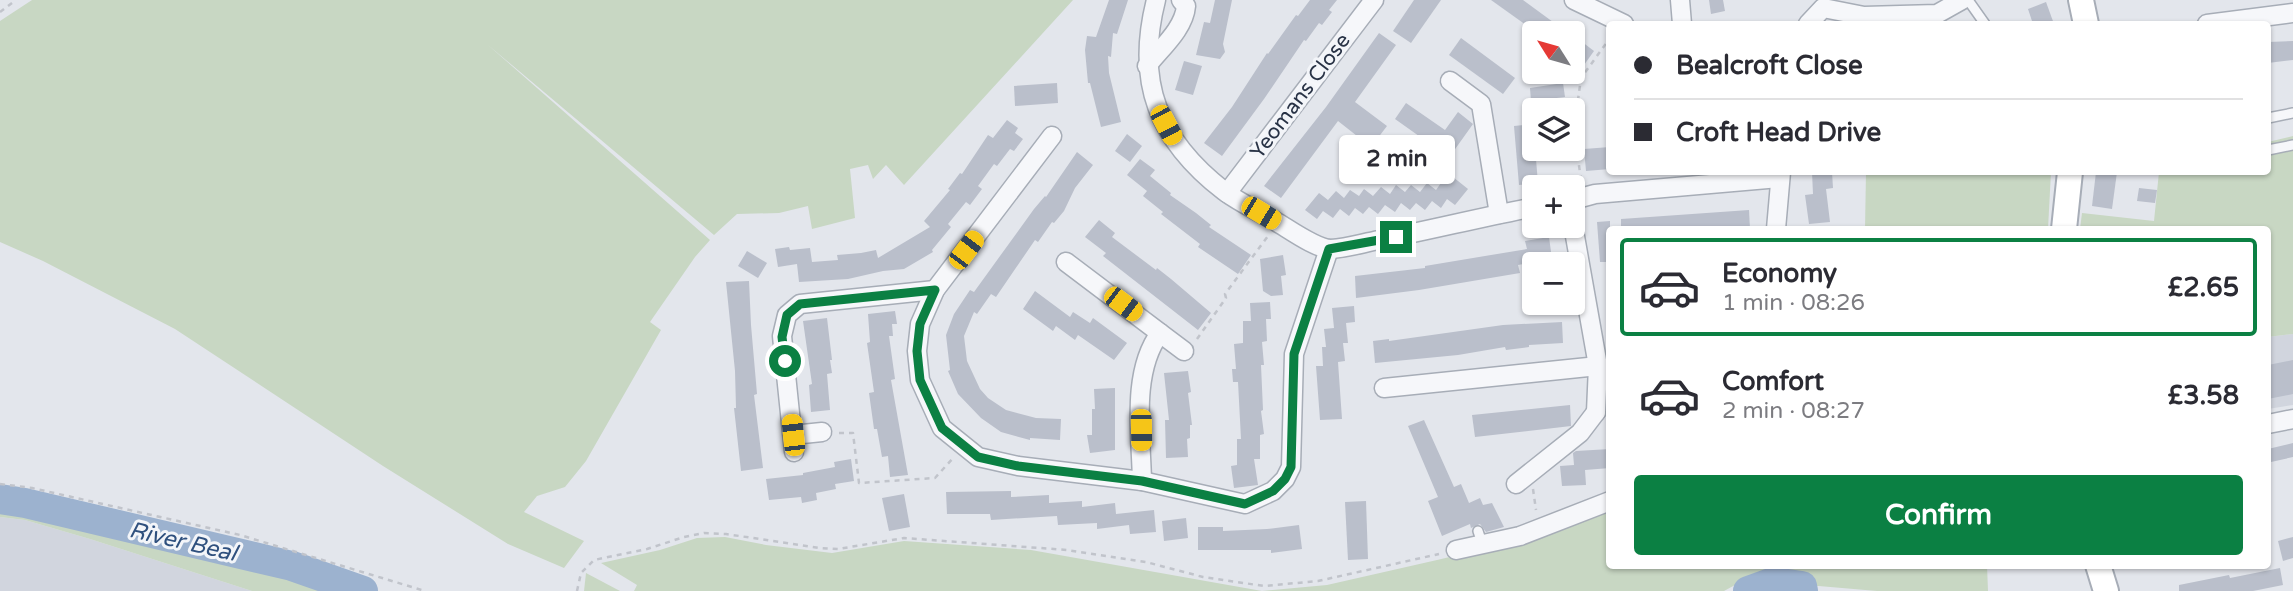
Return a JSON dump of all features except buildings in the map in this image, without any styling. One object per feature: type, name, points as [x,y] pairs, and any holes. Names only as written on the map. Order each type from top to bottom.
[{"type":"main road","points":[[2081,0],[2085,21]]},
{"type":"main road","points":[[2064,226],[2070,175]]},
{"type":"main road","points":[[2099,569],[2106,591]]},
{"type":"street","points":[[1156,0],[1147,65],[1157,106],[1176,143],[1198,169],[1227,193],[1312,243],[1329,249],[1419,233],[1522,210]]},
{"type":"street","points":[[1147,65],[1185,16],[1186,5],[1181,0]]},
{"type":"street","name":"Yeomans Close","points":[[1227,193],[1374,0]]},
{"type":"street","points":[[1574,0],[1618,21]]},
{"type":"street","points":[[1680,0],[1682,21]]},
{"type":"street","points":[[1810,21],[1824,4],[1864,16],[1937,14],[1962,0]]},
{"type":"street","points":[[2230,21],[2293,13]]},
{"type":"street","points":[[1450,81],[1481,104],[1499,214]]},
{"type":"street","points":[[1052,136],[935,290],[920,324],[917,351],[920,380],[942,428],[978,457],[1018,466],[1142,481],[1245,504],[1273,491],[1285,479],[1291,467],[1294,354],[1329,249]]},
{"type":"street","points":[[1585,197],[1781,175],[1776,226]]},
{"type":"street","points":[[1523,478],[1603,412],[1598,366],[1575,238]]},
{"type":"street","points":[[1066,261],[1184,351]]},
{"type":"street","points":[[822,432],[793,443],[782,337],[787,315],[800,304],[935,290]]},
{"type":"street","points":[[1142,481],[1141,379],[1152,344],[1160,333]]},
{"type":"street","points":[[1384,388],[1598,366]]},
{"type":"street","points":[[2271,423],[2293,419]]},
{"type":"street","points":[[1456,550],[1480,539],[1532,531],[1606,503]]},
{"type":"lane","points":[[1968,0],[1983,21]]},
{"type":"lane","points":[[2271,117],[2293,113]]},
{"type":"lane","points":[[2271,149],[2293,145]]},
{"type":"path","points":[[0,12],[16,0]]},
{"type":"path","points":[[1577,175],[1574,129],[1581,78],[1606,44]]},
{"type":"path","points":[[1184,351],[1212,318],[1226,298],[1225,295],[1278,223]]},
{"type":"path","points":[[822,432],[853,433],[859,483],[935,478],[964,445]]},
{"type":"path","points":[[1523,478],[1537,506],[1532,531]]},
{"type":"path","points":[[0,484],[32,488],[240,535],[425,591]]},
{"type":"path","points":[[578,591],[580,573],[594,560],[647,550],[704,533],[838,549],[904,538],[1067,550],[1146,562],[1203,577],[1265,586],[1318,581],[1456,550]]},
{"type":"shaded area","points":[[2293,334],[2293,405],[2271,409],[2271,337]]},
{"type":"shaded area","points":[[0,517],[25,520],[90,539],[252,591],[0,591]]},
{"type":"green space","points":[[32,0],[1073,0],[904,185],[886,165],[873,179],[868,165],[850,169],[855,218],[812,229],[808,206],[779,213],[737,214],[714,235],[488,45],[710,240],[650,322],[661,330],[586,461],[565,487],[537,496],[524,512],[584,541],[564,568],[508,544],[383,466],[175,329],[43,261],[0,242],[0,21]]},
{"type":"green space","points":[[2293,136],[2293,334],[2271,337],[2271,226],[2080,226],[2082,213],[2154,221],[2159,175],[2271,175],[2271,141]]},
{"type":"green space","points":[[1866,175],[2051,175],[2048,226],[1865,226]]},
{"type":"green space","points":[[0,506],[99,527],[307,579],[343,591],[252,591],[90,539],[25,520],[0,517]]},
{"type":"green space","points":[[1606,506],[1606,569],[1775,569],[1746,579],[1724,591],[1262,591],[1327,585],[1492,547]]},
{"type":"green space","points":[[725,537],[832,553],[904,541],[1031,550],[1262,591],[634,591],[637,585],[601,563],[660,550],[697,538]]},
{"type":"green space","points":[[1775,569],[1987,569],[1988,591],[1877,591],[1807,585],[1794,574]]},
{"type":"green space","points":[[586,573],[620,591],[584,591]]},
{"type":"waterway","name":"River Beal","points":[[0,499],[292,566],[363,591]]},
{"type":"waterway","name":"River Beal","points":[[1748,591],[1773,582],[1802,586],[1803,591]]},
{"type":"route","points":[[785,361],[782,337],[787,315],[800,304],[935,290],[920,324],[917,351],[920,380],[942,428],[978,457],[1018,466],[1142,481],[1245,504],[1273,491],[1285,479],[1291,467],[1294,354],[1329,249],[1396,237]]}]
